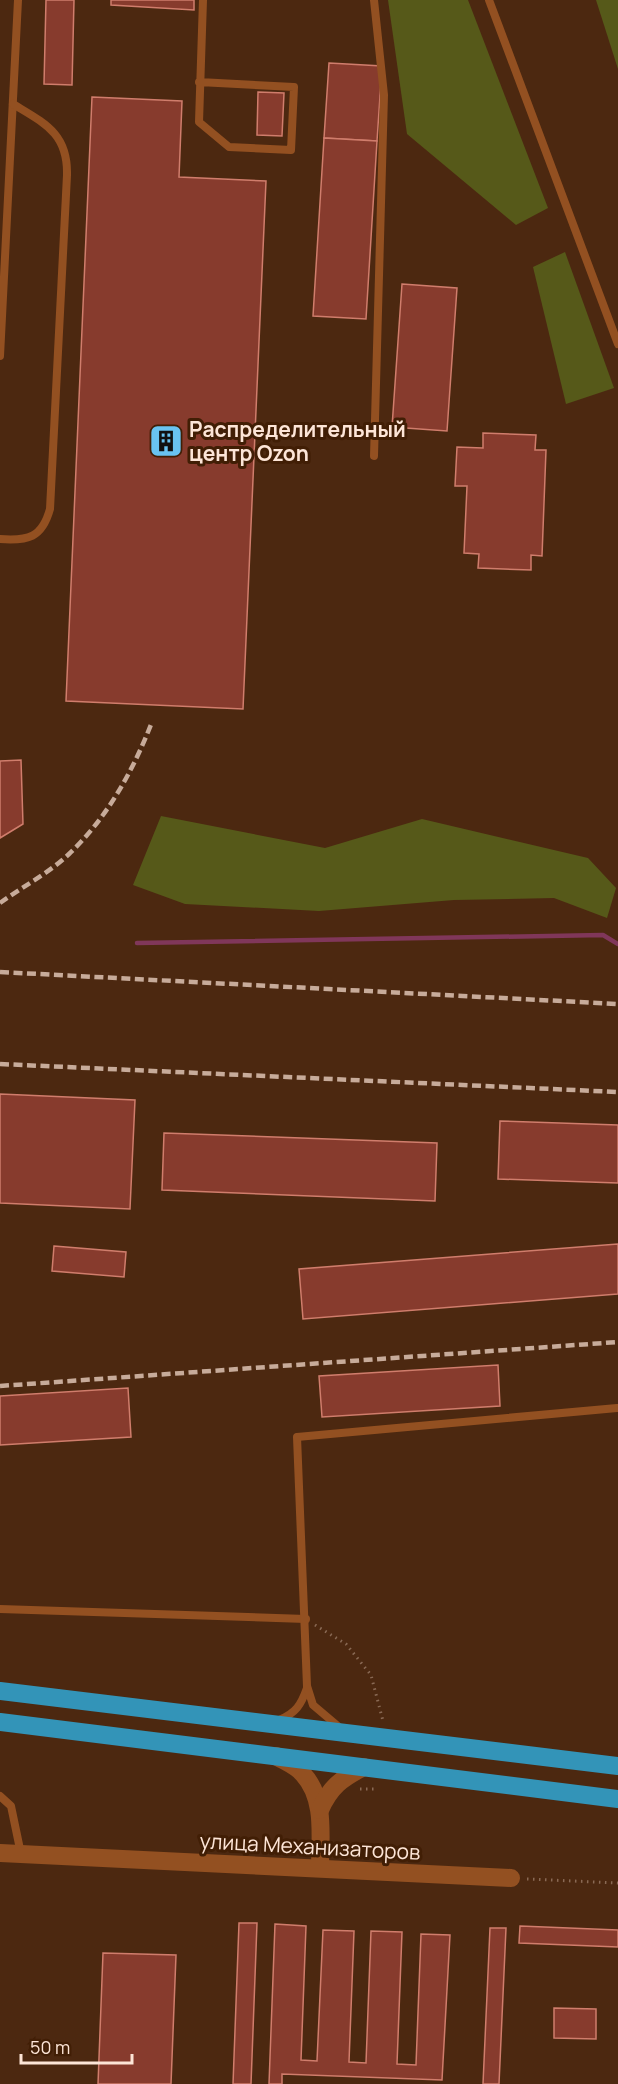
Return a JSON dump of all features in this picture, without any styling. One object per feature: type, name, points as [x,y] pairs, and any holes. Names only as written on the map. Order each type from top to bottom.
[{"type":"highway","points":[[0,1691],[618,1766]]},
{"type":"highway","points":[[0,1722],[618,1799]]},
{"type":"street","points":[[276,1756],[303,1773],[314,1790],[321,1810],[320,1869]]},
{"type":"street","points":[[321,1810],[328,1793],[342,1778],[364,1767]]},
{"type":"street","name":"улица Механизаторов","points":[[0,1853],[511,1878]]},
{"type":"lane","points":[[0,356],[18,0]]},
{"type":"lane","points":[[199,82],[294,87],[291,150],[229,147],[199,122],[199,82],[203,0]]},
{"type":"lane","points":[[374,0],[384,96],[374,456]]},
{"type":"lane","points":[[489,0],[618,344]]},
{"type":"lane","points":[[0,540],[22,541],[33,536],[47,521],[50,509],[68,162],[60,139],[50,128],[13,104]]},
{"type":"lane","points":[[348,1732],[327,1720],[313,1705],[307,1686],[297,1437],[617,1408]]},
{"type":"lane","points":[[0,1609],[306,1619]]},
{"type":"lane","points":[[271,1723],[291,1715],[301,1705],[307,1686]]},
{"type":"lane","points":[[0,1796],[11,1806],[21,1854]]},
{"type":"path","points":[[306,1619],[346,1644],[371,1676],[383,1721]]},
{"type":"path","points":[[511,1878],[618,1883]]},
{"type":"shaded area","points":[[388,0],[468,0],[548,208],[516,225],[407,134]]},
{"type":"shaded area","points":[[596,0],[618,0],[618,69]]},
{"type":"shaded area","points":[[565,252],[614,388],[566,404],[533,267]]},
{"type":"shaded area","points":[[161,816],[325,848],[422,819],[588,858],[616,888],[607,918],[554,898],[454,900],[319,911],[185,904],[133,885]]},
{"type":"building","points":[[46,0],[74,0],[72,85],[44,84]]},
{"type":"building","points":[[111,0],[194,0],[194,10],[111,5]]},
{"type":"building","points":[[329,63],[382,66],[377,141],[324,138]]},
{"type":"building","points":[[258,92],[284,93],[282,136],[257,135]]},
{"type":"building","name":"Распределительный центр Ozon","points":[[92,97],[182,101],[179,177],[266,181],[243,709],[66,701]]},
{"type":"building","points":[[324,138],[377,141],[366,319],[313,316]]},
{"type":"building","points":[[402,284],[457,288],[447,431],[392,427]]},
{"type":"building","points":[[483,433],[536,435],[535,450],[546,450],[542,556],[531,555],[531,570],[478,568],[479,554],[464,553],[467,486],[455,486],[457,447],[483,448]]},
{"type":"building","points":[[21,760],[23,824],[0,838],[0,761]]},
{"type":"building","points":[[0,1094],[135,1100],[130,1209],[0,1203]]},
{"type":"building","points":[[500,1121],[618,1125],[618,1183],[498,1179]]},
{"type":"building","points":[[164,1133],[437,1143],[435,1201],[162,1190]]},
{"type":"building","points":[[618,1244],[618,1294],[303,1319],[299,1269]]},
{"type":"building","points":[[54,1246],[126,1252],[124,1277],[52,1271]]},
{"type":"building","points":[[498,1365],[500,1406],[322,1417],[319,1376]]},
{"type":"building","points":[[128,1388],[131,1437],[0,1445],[0,1396]]},
{"type":"building","points":[[239,1923],[257,1923],[251,2084],[233,2084]]},
{"type":"building","points":[[275,1924],[306,1926],[301,2060],[317,2061],[323,1930],[354,1931],[349,2062],[366,2063],[371,1931],[402,1932],[397,2064],[416,2065],[421,1934],[450,1935],[442,2080],[282,2074],[282,2084],[269,2084]]},
{"type":"building","points":[[520,1926],[618,1930],[618,1947],[519,1943]]},
{"type":"building","points":[[490,1928],[506,1928],[499,2084],[483,2084]]},
{"type":"building","points":[[103,1953],[176,1955],[171,2084],[98,2084]]},
{"type":"building","points":[[554,2008],[596,2009],[596,2039],[554,2038]]},
{"type":"waterway","points":[[137,943],[603,935],[618,944]]},
{"type":"railway","points":[[0,903],[44,874],[83,840],[118,793],[152,722]]},
{"type":"railway","points":[[0,972],[618,1004]]},
{"type":"railway","points":[[0,1064],[618,1092]]},
{"type":"railway","points":[[0,1386],[618,1342]]},
{"type":"place","name":"Распределительный центр Ozon","points":[[166,441]]}]
